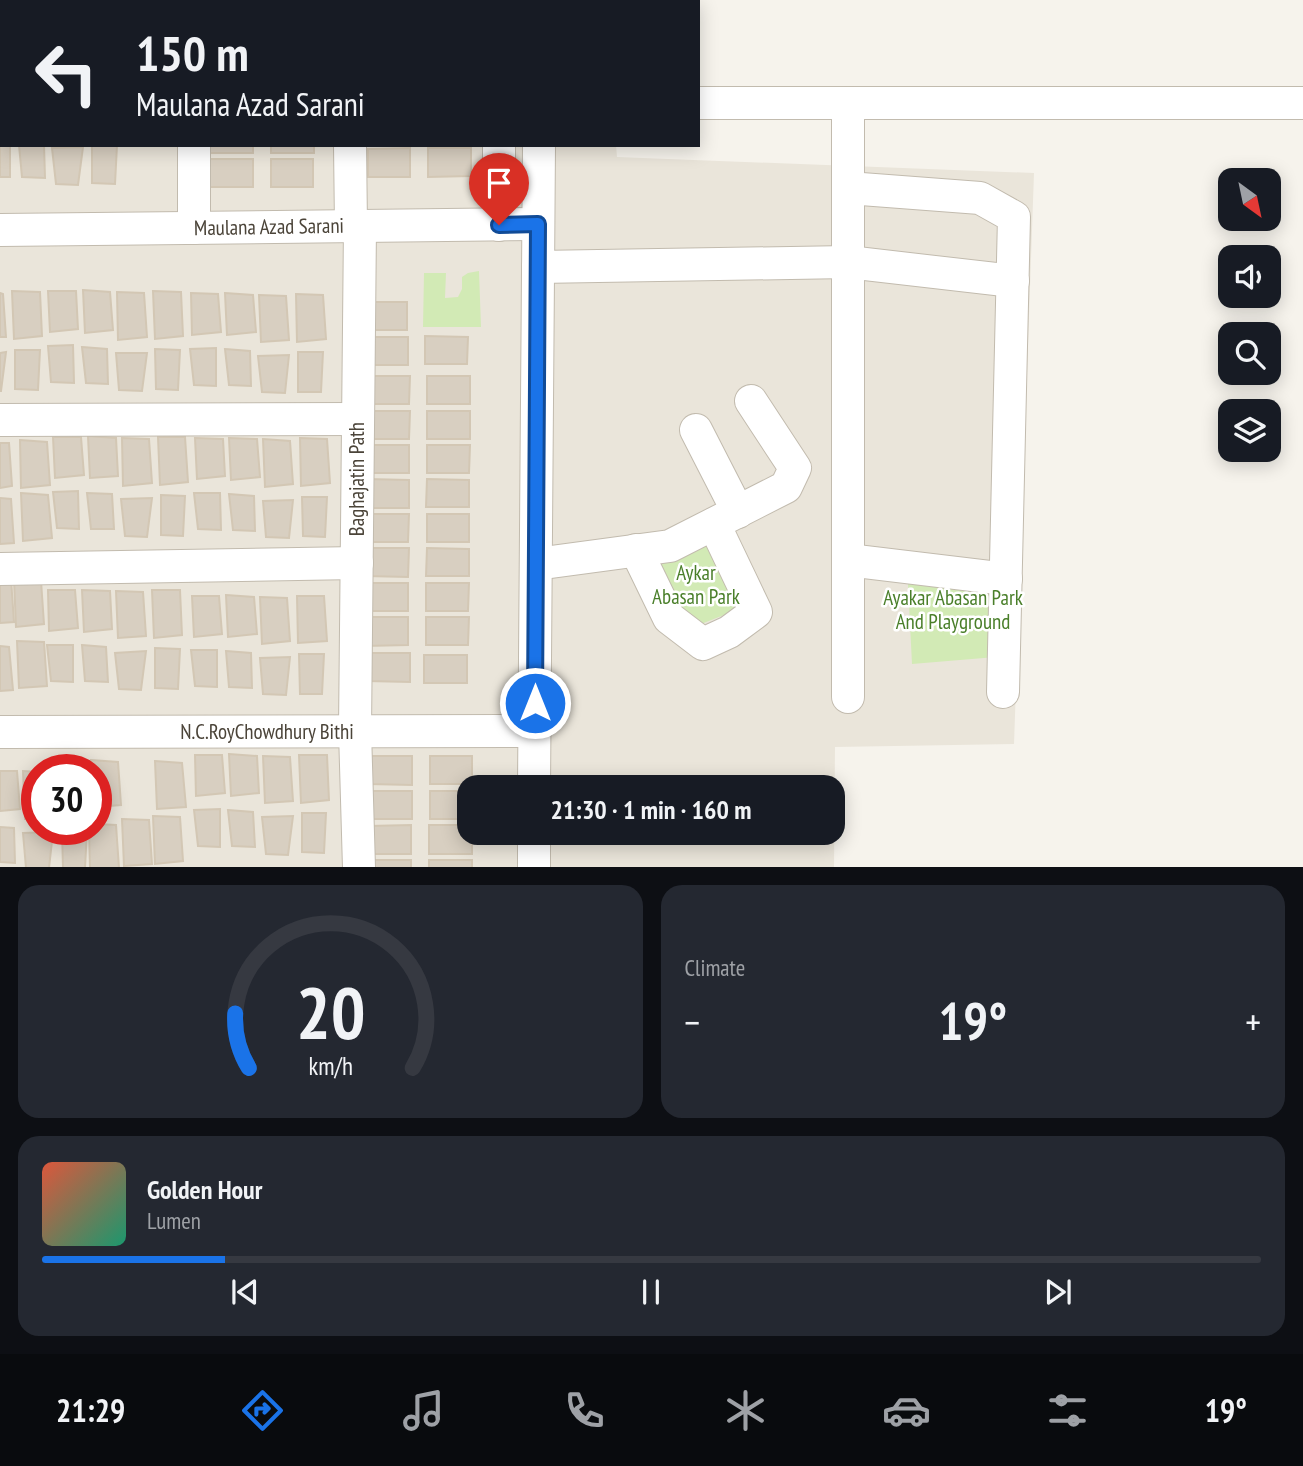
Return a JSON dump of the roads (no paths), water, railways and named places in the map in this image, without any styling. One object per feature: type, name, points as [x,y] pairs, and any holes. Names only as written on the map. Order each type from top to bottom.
[{"type":"street","points":[[700,103],[1303,103]]},
{"type":"street","points":[[848,103],[848,697]]},
{"type":"street","points":[[194,147],[194,228]]},
{"type":"street","name":"Baghajatin Path","points":[[350,147],[355,226],[358,419],[355,731],[359,867]]},
{"type":"street","points":[[499,147],[499,225]]},
{"type":"street","points":[[534,775],[539,147]]},
{"type":"street","points":[[848,188],[980,198],[1014,217],[1003,692]]},
{"type":"street","name":"Maulana Azad Sarani","points":[[0,230],[538,224]]},
{"type":"street","points":[[538,267],[848,262],[1013,281]]},
{"type":"street","points":[[536,564],[670,546],[786,487],[795,468],[751,401]]},
{"type":"street","points":[[0,421],[358,419]]},
{"type":"street","points":[[636,550],[669,618],[703,644],[729,632],[756,612],[696,430]]},
{"type":"street","points":[[848,560],[1006,579]]},
{"type":"street","points":[[0,569],[357,563]]},
{"type":"street","name":"N.C.RoyChowdhury Bithi","points":[[0,732],[535,731]]},
{"type":"street","points":[[534,845],[534,867]]},
{"type":"park label","name":"Aykar Abasan Park","points":[[696,585]]},
{"type":"park label","name":"Ayakar Abasan Park And Playground","points":[[953,610]]}]
